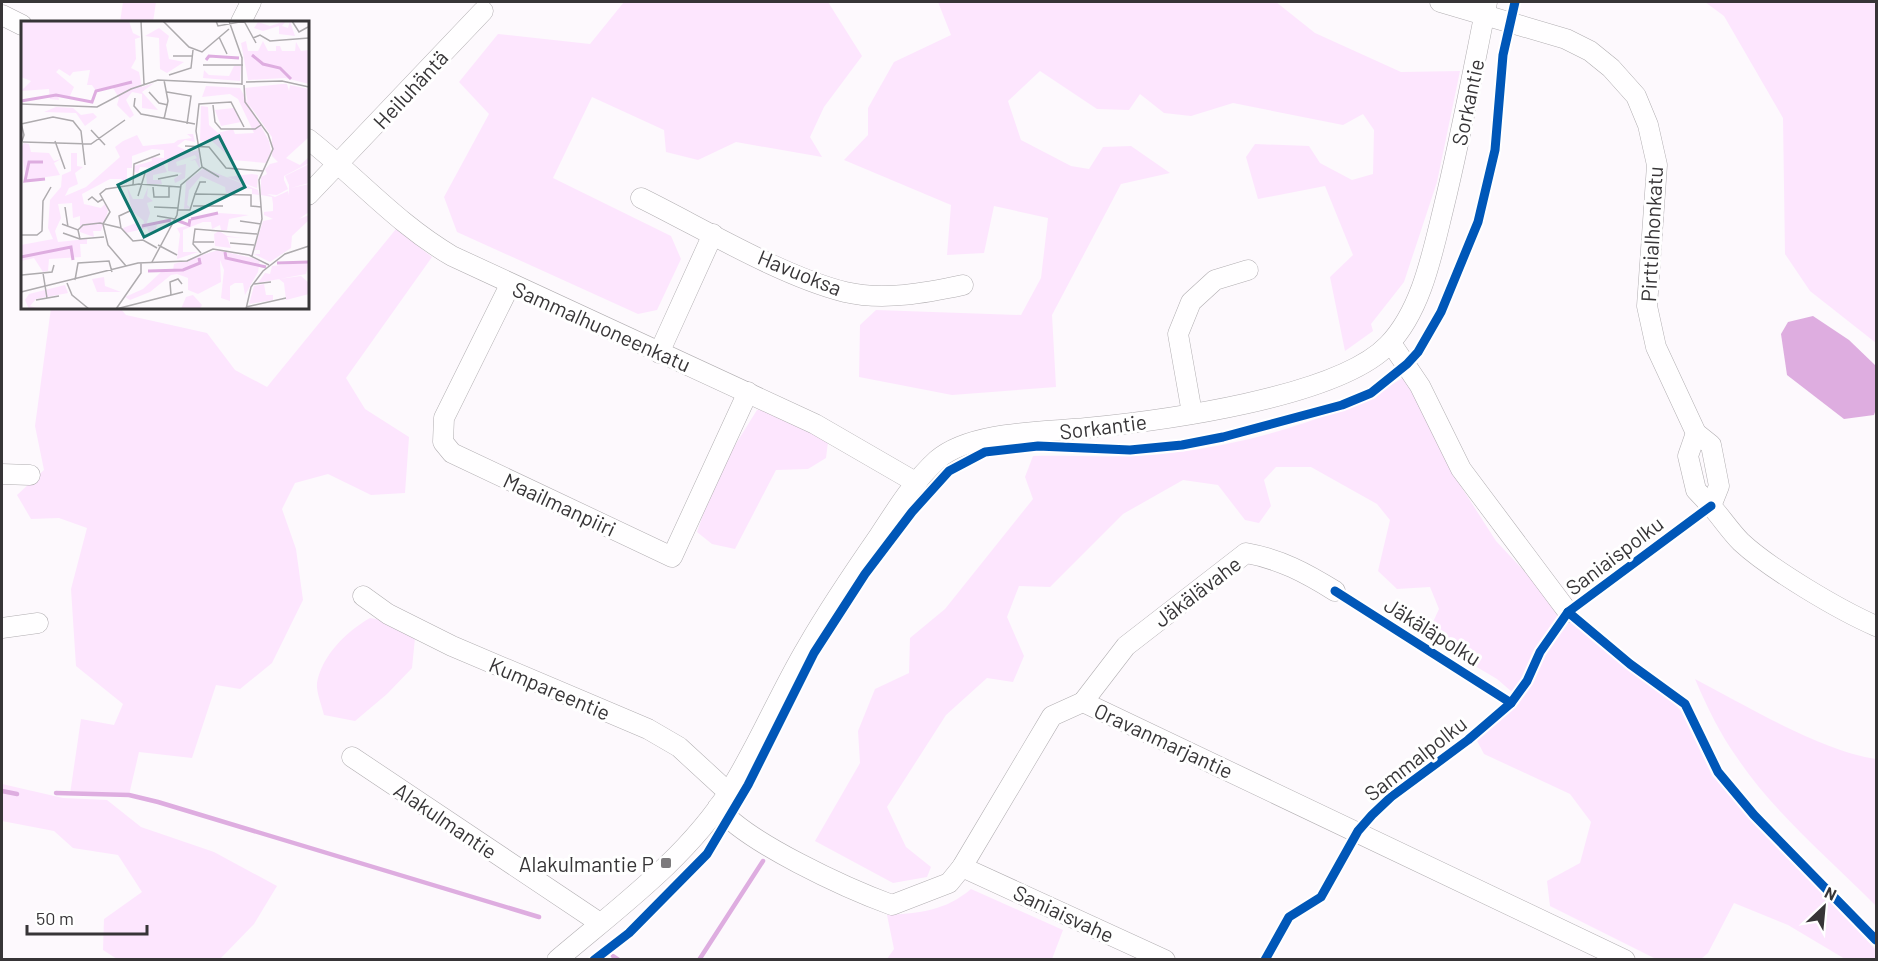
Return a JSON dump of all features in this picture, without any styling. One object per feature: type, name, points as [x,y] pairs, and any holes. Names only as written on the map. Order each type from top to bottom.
[{"type":"street","points":[[242,21],[251,2]]},
{"type":"street","name":"Pirttialhonkatu","points":[[1440,2],[1486,8],[1590,51],[1611,68],[1636,96],[1648,125],[1657,165],[1647,306],[1656,347],[1696,433],[1712,445],[1719,486],[1711,506],[1741,542],[1772,565],[1876,626]]},
{"type":"street","name":"Sorkantie","points":[[557,960],[659,873],[723,800],[806,648],[851,577],[917,483],[939,458],[992,437],[1140,423],[1296,391],[1370,360],[1391,343],[1407,317],[1426,271],[1450,181],[1486,8]]},
{"type":"street","name":"Heiluhäntä","points":[[309,194],[483,11]]},
{"type":"street","points":[[2,15],[21,24]]},
{"type":"street","name":"Sammalhuoneenkatu","points":[[309,140],[419,237],[510,285],[815,424],[917,483]]},
{"type":"street","name":"Havuoksa","points":[[641,198],[815,283],[847,292],[924,293],[963,285]]},
{"type":"street","points":[[659,353],[713,234]]},
{"type":"street","points":[[1192,413],[1178,334],[1191,302],[1215,280],[1248,270]]},
{"type":"street","name":"Maailmanpiiri","points":[[510,285],[444,418],[443,442],[452,453],[672,557],[748,392]]},
{"type":"street","points":[[1391,343],[1420,386],[1461,469],[1568,612]]},
{"type":"street","points":[[2,474],[30,475]]},
{"type":"street","name":"Jäkälävahe","points":[[1083,702],[1126,646],[1246,553],[1274,558],[1301,570],[1335,591]]},
{"type":"street","name":"Kumpareentie","points":[[363,596],[388,614],[452,646],[648,729],[680,747],[723,800]]},
{"type":"street","points":[[2,628],[38,623]]},
{"type":"street","name":"Oravanmarjantie","points":[[723,800],[729,821],[849,889],[892,905],[949,883],[962,867],[1052,716],[1083,702],[1625,960]]},
{"type":"street","name":"Alakulmantie","points":[[352,757],[600,923]]},
{"type":"street","name":"Saniaisvahe","points":[[962,867],[1165,960]]},
{"type":"shaded area","points":[[123,2],[156,2],[153,21],[120,21]]},
{"type":"shaded area","points":[[624,2],[828,2],[862,56],[824,107],[810,137],[822,157],[736,142],[698,160],[666,152],[664,130],[592,97],[553,178],[671,236],[681,259],[657,310],[638,314],[457,232],[444,197],[489,114],[459,82],[498,34],[590,44]]},
{"type":"shaded area","points":[[938,2],[1276,2],[1315,33],[1401,72],[1460,71],[1437,182],[1404,282],[1371,324],[1373,331],[1345,351],[1330,277],[1353,255],[1325,186],[1258,199],[1246,157],[1255,144],[1309,146],[1320,163],[1352,180],[1373,174],[1374,130],[1363,114],[1343,125],[1233,103],[1191,116],[1164,113],[1140,94],[1129,110],[1097,109],[1040,71],[1008,101],[1021,140],[1071,166],[1089,169],[1103,147],[1131,146],[1170,173],[1121,184],[1052,315],[1056,387],[952,395],[859,377],[860,325],[876,310],[1021,315],[1041,278],[1048,218],[994,206],[984,253],[947,255],[951,205],[844,160],[868,135],[868,108],[894,62],[951,35]]},
{"type":"shaded area","points":[[1705,2],[1876,2],[1876,343],[1810,291],[1785,254],[1783,118],[1724,16]]},
{"type":"shaded area","points":[[396,229],[432,257],[346,378],[365,409],[409,437],[405,493],[371,495],[328,474],[295,483],[282,509],[296,549],[303,600],[272,663],[240,689],[216,685],[192,758],[139,752],[129,795],[70,794],[81,719],[114,725],[123,704],[76,666],[71,589],[87,528],[59,518],[31,519],[17,495],[44,470],[35,426],[51,309],[121,309],[126,315],[207,333],[235,370],[267,387]]},
{"type":"shaded area","points":[[1813,316],[1849,340],[1876,366],[1874,415],[1844,419],[1787,375],[1781,334],[1788,322]]},
{"type":"shaded area","points":[[1404,377],[1462,488],[1496,541],[1568,618],[1666,695],[1681,711],[1712,775],[1876,950],[1876,959],[1845,959],[1788,925],[1734,903],[1708,953],[1701,959],[1656,959],[1550,906],[1547,881],[1580,863],[1591,822],[1570,794],[1484,754],[1475,737],[1510,709],[1519,698],[1497,679],[1426,637],[1439,609],[1430,587],[1397,589],[1378,571],[1390,520],[1377,504],[1311,467],[1276,467],[1264,480],[1271,506],[1259,523],[1245,520],[1218,485],[1183,480],[1123,514],[1050,587],[1019,586],[1007,617],[1024,656],[1013,682],[987,678],[946,715],[887,807],[906,847],[931,867],[927,877],[893,883],[815,841],[860,763],[858,731],[875,689],[909,673],[910,638],[945,609],[1033,499],[1025,477],[1033,456],[1154,455],[1230,443],[1322,417],[1379,392]]},
{"type":"shaded area","points":[[771,408],[828,442],[826,458],[808,469],[776,470],[735,549],[712,544],[697,532],[717,474],[757,410]]},
{"type":"shaded area","points":[[370,618],[389,621],[415,638],[412,668],[387,694],[355,721],[324,715],[317,683],[324,663],[344,637]]},
{"type":"shaded area","points":[[1695,679],[1808,737],[1832,747],[1876,759],[1876,906],[1804,836],[1753,779],[1731,750]]},
{"type":"shaded area","points":[[2,784],[63,798],[107,800],[141,827],[214,852],[277,886],[254,924],[220,959],[117,959],[103,950],[104,919],[142,892],[118,855],[73,848],[54,831],[2,821]]},
{"type":"shaded area","points":[[971,889],[1063,930],[1052,959],[887,959],[894,949],[887,915],[932,910],[952,902]]},
{"type":"waterway","points":[[2,791],[17,794]]},
{"type":"waterway","points":[[56,793],[129,795],[158,802],[539,917]]},
{"type":"waterway","points":[[699,960],[763,861]]},
{"type":"waterway","points":[[613,956],[619,960]]},
{"type":"cycle path","points":[[594,960],[629,933],[707,854],[748,785],[814,653],[865,574],[912,512],[949,471],[985,452],[1038,446],[1130,450],[1182,445],[1223,437],[1342,405],[1371,393],[1407,364],[1418,352],[1441,312],[1478,222],[1495,150],[1503,55],[1515,2]]},
{"type":"cycle path","name":"Saniaispolku","points":[[1265,960],[1289,917],[1321,897],[1358,831],[1372,815],[1391,797],[1468,740],[1511,703],[1527,681],[1540,652],[1568,612],[1711,506]]},
{"type":"cycle path","name":"Jäkäläpolku","points":[[1335,591],[1511,703]]},
{"type":"cycle path","points":[[1568,612],[1630,664],[1685,704],[1718,772],[1754,815],[1876,940]]},
{"type":"place","name":"Alakulmantie P","points":[[666,863]]}]
